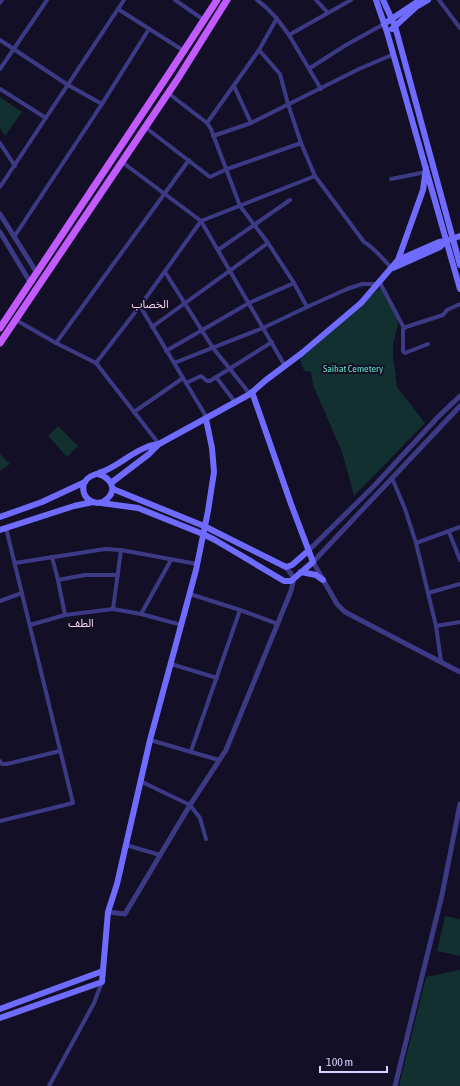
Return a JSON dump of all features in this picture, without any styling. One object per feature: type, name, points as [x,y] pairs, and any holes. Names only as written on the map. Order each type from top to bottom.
[{"type":"main road","points":[[0,328],[217,0]]},
{"type":"main road","points":[[0,343],[168,93],[227,0]]},
{"type":"main road","points":[[376,0],[394,54],[460,289]]},
{"type":"main road","points":[[383,0],[395,26],[460,265]]},
{"type":"main road","points":[[384,24],[420,0]]},
{"type":"main road","points":[[387,32],[416,7],[428,0]]},
{"type":"main road","points":[[101,503],[110,496],[112,486],[159,444],[251,393],[342,321],[361,303],[398,260],[423,190],[426,170]]},
{"type":"main road","points":[[398,260],[439,242],[460,236]]},
{"type":"main road","points":[[392,268],[440,247],[446,241]]},
{"type":"main road","points":[[3,529],[74,506],[93,502],[138,508],[203,534],[284,581],[291,581],[313,562],[308,552],[251,393]]},
{"type":"main road","points":[[0,1018],[102,982],[108,912],[117,884],[150,740],[190,594],[208,511],[214,472],[207,418]]},
{"type":"main road","points":[[0,517],[42,502],[84,482],[91,476],[98,474],[148,446],[159,444]]},
{"type":"main road","points":[[98,474],[105,475],[112,486],[204,526],[286,568],[308,552]]},
{"type":"main road","points":[[84,482],[83,490],[86,497],[93,502]]},
{"type":"main road","points":[[301,572],[316,575],[323,580]]},
{"type":"main road","points":[[0,1009],[103,971]]},
{"type":"street","points":[[0,69],[47,0]]},
{"type":"street","points":[[0,186],[124,0]]},
{"type":"street","points":[[174,0],[204,20]]},
{"type":"street","points":[[257,0],[277,18],[310,68],[321,89]]},
{"type":"street","points":[[316,0],[328,13]]},
{"type":"street","points":[[289,35],[351,0]]},
{"type":"street","points":[[439,0],[460,28]]},
{"type":"street","points":[[118,9],[184,51]]},
{"type":"street","points":[[207,123],[259,50],[277,18]]},
{"type":"street","points":[[310,68],[346,45],[384,24]]},
{"type":"street","points":[[14,237],[102,104],[149,28]]},
{"type":"street","points":[[0,40],[68,85],[102,104]]},
{"type":"street","points":[[259,50],[280,74],[301,143],[315,176],[364,242],[392,268]]},
{"type":"street","points":[[213,136],[251,123],[359,69],[394,54]]},
{"type":"street","points":[[234,86],[251,123]]},
{"type":"street","points":[[0,89],[46,118]]},
{"type":"street","points":[[168,93],[207,123],[227,170],[240,206],[268,243],[294,283],[307,307]]},
{"type":"street","points":[[145,127],[210,177],[301,143]]},
{"type":"street","points":[[0,143],[14,166]]},
{"type":"street","points":[[56,343],[188,160]]},
{"type":"street","points":[[122,162],[201,221],[285,366]]},
{"type":"street","points":[[392,179],[426,170]]},
{"type":"street","points":[[96,363],[140,306],[201,221],[315,176]]},
{"type":"street","points":[[218,250],[290,200]]},
{"type":"street","points":[[0,214],[37,273]]},
{"type":"street","points":[[0,232],[30,282]]},
{"type":"street","points":[[152,327],[185,305],[268,243]]},
{"type":"street","points":[[165,272],[214,348],[229,369],[251,393]]},
{"type":"street","points":[[166,351],[249,303],[294,283]]},
{"type":"street","points":[[174,363],[263,328],[307,307],[362,284],[378,283],[404,328],[402,331],[404,352],[408,353],[428,344]]},
{"type":"street","points":[[404,328],[443,315],[447,310],[460,304]]},
{"type":"street","points":[[140,306],[207,418]]},
{"type":"street","points":[[16,320],[56,343],[96,363],[159,444]]},
{"type":"street","points":[[186,383],[200,376],[209,382],[272,342]]},
{"type":"street","points":[[216,377],[235,402]]},
{"type":"street","points":[[134,412],[183,378]]},
{"type":"street","points":[[308,552],[374,486],[438,417],[460,396]]},
{"type":"street","points":[[460,406],[313,562],[337,604],[345,612],[460,672]]},
{"type":"street","points":[[392,478],[405,509],[416,543],[436,626],[441,661]]},
{"type":"street","points":[[416,543],[460,527]]},
{"type":"street","points":[[0,821],[73,803],[15,563],[3,529]]},
{"type":"street","points":[[449,532],[460,560]]},
{"type":"street","points":[[15,563],[105,549],[121,550],[197,564]]},
{"type":"street","points":[[113,609],[121,550]]},
{"type":"street","points":[[52,557],[65,615]]},
{"type":"street","points":[[141,614],[171,560]]},
{"type":"street","points":[[108,912],[125,914],[190,805],[226,750],[291,591],[294,578],[286,568]]},
{"type":"street","points":[[58,580],[85,575],[118,575]]},
{"type":"street","points":[[428,593],[460,584]]},
{"type":"street","points":[[0,600],[22,593]]},
{"type":"street","points":[[190,594],[278,624]]},
{"type":"street","points":[[30,625],[65,615],[113,609],[141,614],[182,625]]},
{"type":"street","points":[[191,751],[240,610]]},
{"type":"street","points":[[436,626],[460,622]]},
{"type":"street","points":[[171,664],[217,678]]},
{"type":"street","points":[[150,740],[219,760]]},
{"type":"street","points":[[0,761],[2,764],[7,764],[60,751]]},
{"type":"street","points":[[140,781],[190,805],[200,818],[206,838]]},
{"type":"street","points":[[395,1086],[442,895],[460,804]]},
{"type":"street","points":[[126,845],[160,855]]},
{"type":"street","points":[[49,1086],[94,1003],[102,982]]},
{"type":"green space","points":[[0,97],[22,112],[5,136],[0,128]]},
{"type":"green space","name":"Saihat Cemetery","points":[[381,287],[397,317],[398,325],[393,344],[393,355],[397,387],[425,423],[354,496],[342,452],[313,385],[311,372],[304,371],[300,359]]},
{"type":"green space","points":[[58,426],[78,446],[67,457],[48,436]]},
{"type":"green space","points":[[0,454],[10,464],[0,471]]},
{"type":"green space","points":[[445,916],[460,919],[460,956],[437,951]]},
{"type":"green space","points":[[460,970],[460,1086],[399,1086],[426,977]]},
{"type":"district","name":"الخصاب","points":[[150,304]]},
{"type":"district","name":"الطف","points":[[81,623]]}]
